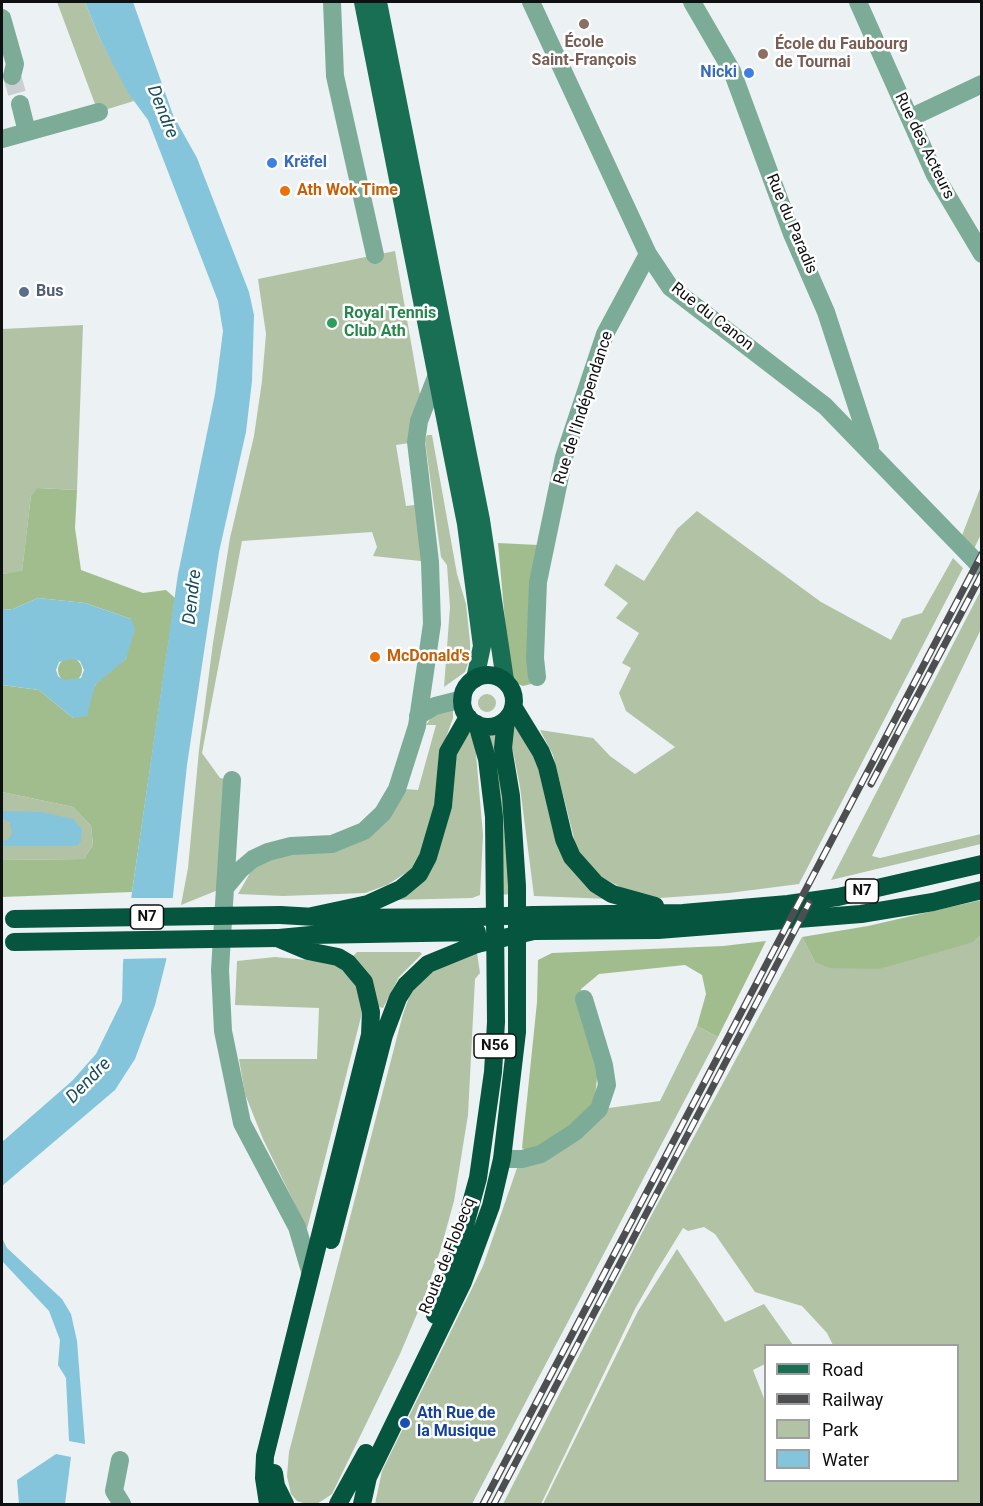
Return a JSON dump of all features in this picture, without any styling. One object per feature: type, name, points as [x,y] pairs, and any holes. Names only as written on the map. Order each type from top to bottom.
[{"type":"highway","points":[[467,690],[490,675],[505,680]]},
{"type":"highway","name":"N56","points":[[505,680],[511,688],[510,714]]},
{"type":"highway","name":"N56","points":[[467,690],[472,720]]},
{"type":"highway","points":[[312,916],[368,904],[401,889],[419,874],[428,857],[443,806],[448,752],[472,720],[492,727],[510,714],[541,752],[564,839],[583,873],[612,894],[638,903],[683,913]]},
{"type":"highway","name":"Route de Flobecq","points":[[362,1504],[368,1477],[463,1282],[491,1206],[502,1159],[517,1032],[517,886],[511,796],[503,748],[510,714]]},
{"type":"highway","name":"Route de Flobecq","points":[[338,1504],[431,1324],[452,1272],[478,1178],[488,1124],[496,1022],[495,854],[492,787],[487,759],[472,720]]},
{"type":"highway","name":"N7","points":[[8,943],[277,938],[311,934],[477,931],[534,923],[683,913],[838,897],[981,864]]},
{"type":"highway","points":[[285,1504],[276,1486],[275,1454],[391,1013],[406,985],[418,972],[477,931],[534,923],[679,929],[861,914],[933,902],[981,890]]},
{"type":"highway","name":"N7","points":[[8,919],[280,915],[477,931]]},
{"type":"highway","points":[[268,1504],[264,1478],[265,1456],[370,1035],[371,1012],[364,982],[348,963],[338,957],[308,951],[277,938]]},
{"type":"main road","name":"N56","points":[[363,2],[438,372],[478,598],[482,646],[467,690]]},
{"type":"main road","name":"N56","points":[[378,2],[481,520],[505,680]]},
{"type":"street","points":[[332,2],[335,76],[375,255]]},
{"type":"street","name":"Rue du Canon","points":[[531,2],[648,254],[670,287],[802,387],[872,454],[981,568]]},
{"type":"street","name":"Rue du Paradis","points":[[692,2],[732,71],[792,234],[826,312],[872,454]]},
{"type":"street","name":"Rue des Acteurs","points":[[858,2],[935,175],[981,254]]},
{"type":"street","points":[[2,18],[15,64],[12,76]]},
{"type":"street","points":[[910,118],[981,84]]},
{"type":"street","points":[[20,104],[27,132]]},
{"type":"street","points":[[2,139],[99,112]]},
{"type":"street","name":"Rue de l'Indépendance","points":[[537,677],[535,658],[538,582],[564,457],[605,334],[648,254]]},
{"type":"street","points":[[225,888],[253,859],[268,852],[291,846],[341,842],[364,831],[376,820],[397,789],[418,716],[433,611],[416,433],[438,372]]},
{"type":"street","points":[[424,684],[429,689],[443,695],[467,690]]},
{"type":"street","points":[[418,716],[467,690]]},
{"type":"street","points":[[232,780],[220,970],[223,1031],[242,1123],[297,1227],[310,1271]]},
{"type":"street","points":[[502,1159],[522,1159],[541,1154],[575,1132],[599,1109],[607,1085],[604,1065],[584,999]]},
{"type":"street","points":[[120,1461],[114,1491],[122,1504]]},
{"type":"green space","points":[[57,2],[85,2],[100,39],[134,101],[98,112]]},
{"type":"green space","points":[[395,251],[423,411],[416,442],[396,445],[406,506],[423,504],[430,562],[373,556],[377,547],[372,532],[242,541],[202,753],[220,778],[232,780],[223,888],[181,905],[188,868],[199,750],[213,643],[230,538],[254,436],[262,381],[266,334],[258,279]]},
{"type":"green space","points":[[83,325],[77,490],[39,488],[31,495],[22,572],[2,574],[2,329]]},
{"type":"green space","points":[[427,435],[432,435],[457,574],[466,604],[470,642],[470,658],[465,672],[444,687],[450,607],[447,565],[441,557],[425,440]]},
{"type":"green space","points":[[981,486],[981,534],[974,549],[961,538]]},
{"type":"green space","points":[[38,488],[77,490],[75,528],[81,570],[143,593],[166,590],[175,598],[132,892],[2,897],[2,860],[84,859],[93,845],[91,826],[73,807],[2,792],[2,685],[39,690],[73,718],[100,678],[126,659],[131,619],[85,603],[38,598],[13,609],[2,610],[2,574],[22,571],[31,495]]},
{"type":"green space","points":[[697,511],[821,602],[891,640],[902,619],[922,613],[953,558],[963,568],[799,884],[729,893],[660,898],[638,896],[599,876],[587,864],[576,846],[553,755],[540,730],[593,738],[610,756],[635,774],[675,747],[626,711],[619,693],[631,668],[622,663],[639,633],[616,618],[628,603],[604,585],[616,564],[644,581],[677,529]]},
{"type":"green space","points":[[498,543],[538,545],[537,677],[531,684],[523,686],[515,683],[510,677]]},
{"type":"green space","points":[[981,590],[981,629],[872,856],[880,858],[981,834],[981,844],[831,880]]},
{"type":"green space","points":[[70,658],[79,661],[82,670],[79,679],[70,682],[61,679],[58,670],[61,661]]},
{"type":"green space","points":[[487,694],[493,697],[496,703],[493,709],[487,712],[481,709],[478,703],[481,697]]},
{"type":"green space","points":[[453,707],[453,718],[439,757],[437,799],[422,849],[412,869],[387,885],[365,893],[283,896],[238,894],[250,873],[265,860],[281,851],[345,846],[405,789],[418,790],[436,725],[426,725],[431,718]]},
{"type":"green space","points":[[514,722],[538,752],[558,842],[610,899],[534,896],[520,787],[513,751],[508,743]]},
{"type":"green space","points":[[467,728],[480,752],[476,754],[483,835],[480,895],[472,898],[392,900],[412,887],[451,761]]},
{"type":"green space","points":[[498,735],[512,894],[499,895],[486,736]]},
{"type":"green space","points":[[2,792],[73,807],[91,826],[93,845],[84,859],[2,860]]},
{"type":"green space","points":[[981,900],[981,935],[974,942],[879,969],[830,968],[815,962],[802,937],[868,926]]},
{"type":"green space","points":[[981,935],[981,1504],[543,1504],[638,1311],[677,1249],[725,1322],[764,1304],[792,1344],[764,1344],[764,1364],[753,1370],[764,1398],[764,1482],[959,1482],[959,1344],[832,1344],[827,1333],[802,1306],[755,1292],[715,1234],[704,1227],[688,1231],[683,1228],[656,1272],[635,1309],[541,1504],[503,1504],[644,1229],[802,937],[815,962],[974,942]]},
{"type":"green space","points":[[766,941],[718,1037],[697,1026],[706,994],[702,975],[685,965],[599,974],[581,989],[580,1004],[598,1069],[595,1097],[588,1111],[571,1130],[529,1152],[522,1148],[537,1002],[538,960],[552,953],[723,946]]},
{"type":"green space","points":[[357,952],[420,952],[422,954],[399,977],[383,1008],[379,1007],[355,961],[354,955]]},
{"type":"green space","points":[[477,953],[480,973],[475,979],[468,1115],[454,1201],[441,1248],[425,1295],[400,1354],[332,1494],[317,1504],[306,1504],[297,1501],[291,1494],[287,1476],[289,1452],[403,1014],[412,989],[437,968]]},
{"type":"green space","points":[[275,957],[329,962],[340,968],[357,986],[363,1009],[307,1229],[263,1139],[245,1094],[239,1059],[317,1059],[319,1008],[235,1005],[237,961]]},
{"type":"green space","points":[[697,1026],[718,1037],[472,1504],[375,1504],[382,1471],[483,1266],[517,1168],[609,1108],[660,1101]]},
{"type":"water","name":"Dendre","points":[[85,2],[133,2],[173,115],[197,158],[249,292],[254,315],[252,381],[246,432],[219,552],[187,765],[166,961],[155,1005],[135,1059],[115,1090],[2,1186],[2,1142],[72,1081],[96,1054],[122,1001],[123,963],[132,892],[178,574],[215,394],[223,331],[218,301],[148,120],[128,93],[100,39]]},
{"type":"water","points":[[38,598],[85,603],[131,619],[135,629],[126,659],[95,685],[87,716],[73,718],[39,690],[2,685],[2,610],[13,609]],"holes":[[[71,659],[80,661],[84,670],[81,678],[64,680],[58,676],[56,670],[59,662]]]},
{"type":"water","points":[[2,811],[42,812],[73,819],[82,829],[81,841],[78,845],[71,846],[2,846],[2,841],[7,840],[12,834],[10,823],[2,818]]},
{"type":"water","points":[[2,1238],[7,1248],[62,1299],[71,1314],[77,1341],[85,1444],[69,1441],[66,1378],[58,1365],[60,1340],[49,1311],[2,1261]]},
{"type":"water","points":[[56,1454],[71,1457],[65,1504],[19,1504],[17,1480]]},
{"type":"pier","points":[[128,898],[176,898],[169,958],[121,959]]},
{"type":"tunnel","points":[[12,76],[20,104]]},
{"type":"railway","points":[[483,1504],[982,554]]},
{"type":"railway","points":[[871,784],[982,574]]},
{"type":"railway","points":[[494,1504],[809,903]]},
{"type":"place","name":"École Saint-François","points":[[584,24]]},
{"type":"place","name":"École du Faubourg de Tournai","points":[[763,54]]},
{"type":"place","name":"Nicki","points":[[749,73]]},
{"type":"place","name":"Krëfel","points":[[272,163]]},
{"type":"place","name":"Ath Wok Time","points":[[285,191]]},
{"type":"place","name":"Bus","points":[[24,292]]},
{"type":"place","name":"Royal Tennis Club Ath","points":[[332,323]]},
{"type":"place","name":"McDonald's","points":[[375,657]]},
{"type":"place","name":"Ath Rue de la Musique","points":[[405,1423]]}]
